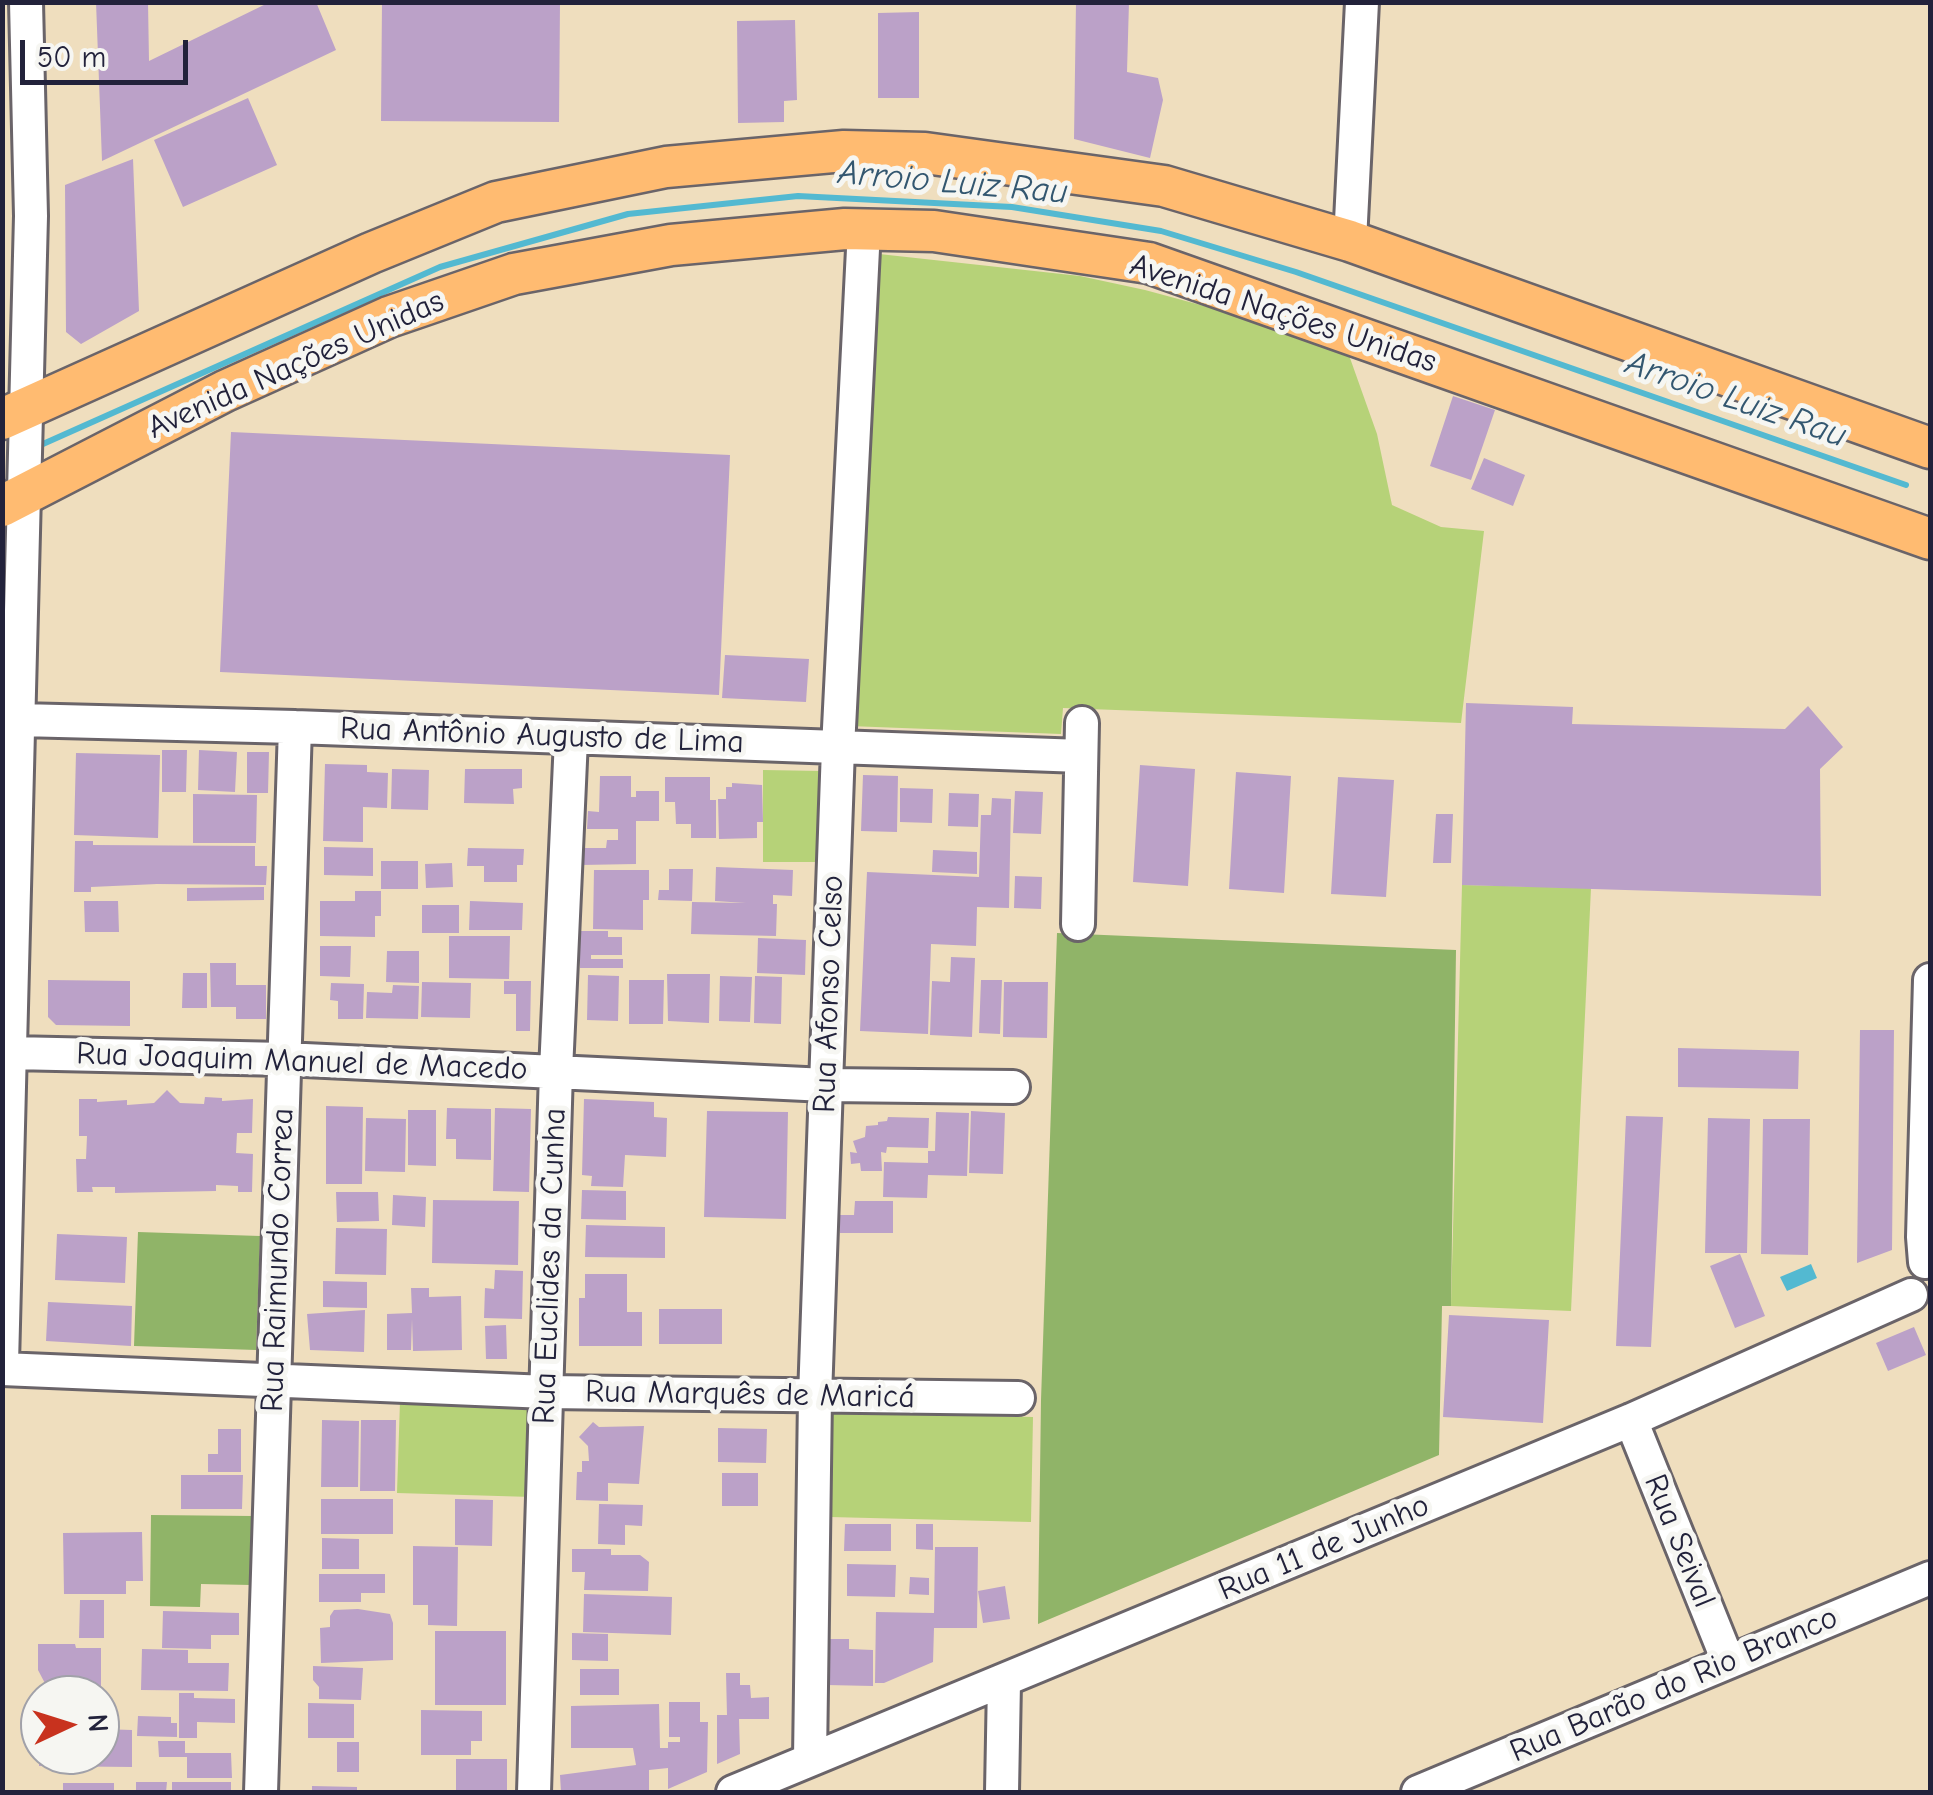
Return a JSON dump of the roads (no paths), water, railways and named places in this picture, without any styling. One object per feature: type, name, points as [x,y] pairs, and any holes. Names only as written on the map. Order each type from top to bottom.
[{"type":"main road","points":[[14,413],[371,253],[496,202],[666,167],[844,151],[925,153],[1164,186],[1350,241],[1930,448]]},
{"type":"main road","name":"Avenida Nações Unidas","points":[[14,500],[238,385],[389,318],[514,274],[671,246],[864,229],[934,231],[1149,263],[1930,539]]},
{"type":"street","points":[[2,1366],[10,1053],[17,219],[26,2]]},
{"type":"street","points":[[1350,241],[1362,2]]},
{"type":"street","name":"Rua Afonso Celso","points":[[810,1760],[815,1397],[826,1085],[864,229]]},
{"type":"street","name":"Rua Antônio Augusto de Lima","points":[[11,722],[295,727],[1081,756]]},
{"type":"street","points":[[1078,924],[1082,723]]},
{"type":"street","name":"Rua Raimundo Correa","points":[[261,1792],[295,727]]},
{"type":"street","name":"Rua Euclides da Cunha","points":[[534,1792],[556,1071],[571,739]]},
{"type":"street","points":[[1921,1301],[1909,1279],[1917,1266],[1928,1262],[1922,1237],[1930,980]]},
{"type":"street","name":"Rua Joaquim Manuel de Macedo","points":[[10,1053],[284,1058],[826,1085],[1013,1087]]},
{"type":"street","name":"Rua 11 de Junho","points":[[734,1792],[1921,1301]]},
{"type":"street","name":"Rua Marquês de Maricá","points":[[2,1366],[547,1392],[1018,1398]]},
{"type":"street","name":"Rua Seival","points":[[1631,1420],[1728,1661]]},
{"type":"street","name":"Rua Barão do Rio Branco","points":[[1418,1792],[1930,1578]]},
{"type":"street","points":[[1002,1792],[1004,1682]]},
{"type":"water","points":[[1811,1264],[1817,1278],[1787,1291],[1780,1277]]},
{"type":"waterway","name":"Arroio Luiz Rau","points":[[34,448],[440,267],[628,214],[798,196],[1012,207],[1161,231],[1296,272],[1906,485]]}]
